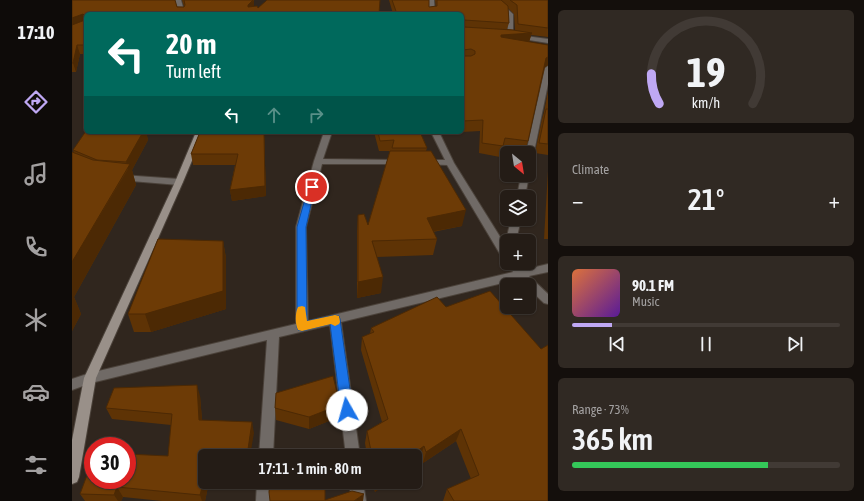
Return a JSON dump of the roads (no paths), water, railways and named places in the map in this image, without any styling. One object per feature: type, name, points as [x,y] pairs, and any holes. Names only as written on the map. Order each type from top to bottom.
[{"type":"main road","points":[[72,477],[90,378],[180,182],[199,134]]},
{"type":"street","points":[[178,0],[181,12]]},
{"type":"street","points":[[431,0],[432,12]]},
{"type":"street","points":[[502,7],[510,14],[511,36]]},
{"type":"street","points":[[503,35],[548,41]]},
{"type":"street","points":[[531,146],[548,68]]},
{"type":"street","points":[[538,114],[548,116]]},
{"type":"street","points":[[302,327],[302,227],[318,161],[327,134]]},
{"type":"street","points":[[436,134],[450,163],[500,245]]},
{"type":"street","points":[[318,161],[450,163]]},
{"type":"street","points":[[116,177],[180,182]]},
{"type":"street","points":[[72,385],[90,378],[548,268]]},
{"type":"street","points":[[517,270],[548,300]]},
{"type":"street","points":[[335,319],[352,449]]},
{"type":"street","points":[[266,449],[273,334]]},
{"type":"street","points":[[263,501],[264,489]]},
{"type":"street","points":[[357,489],[359,501]]}]
